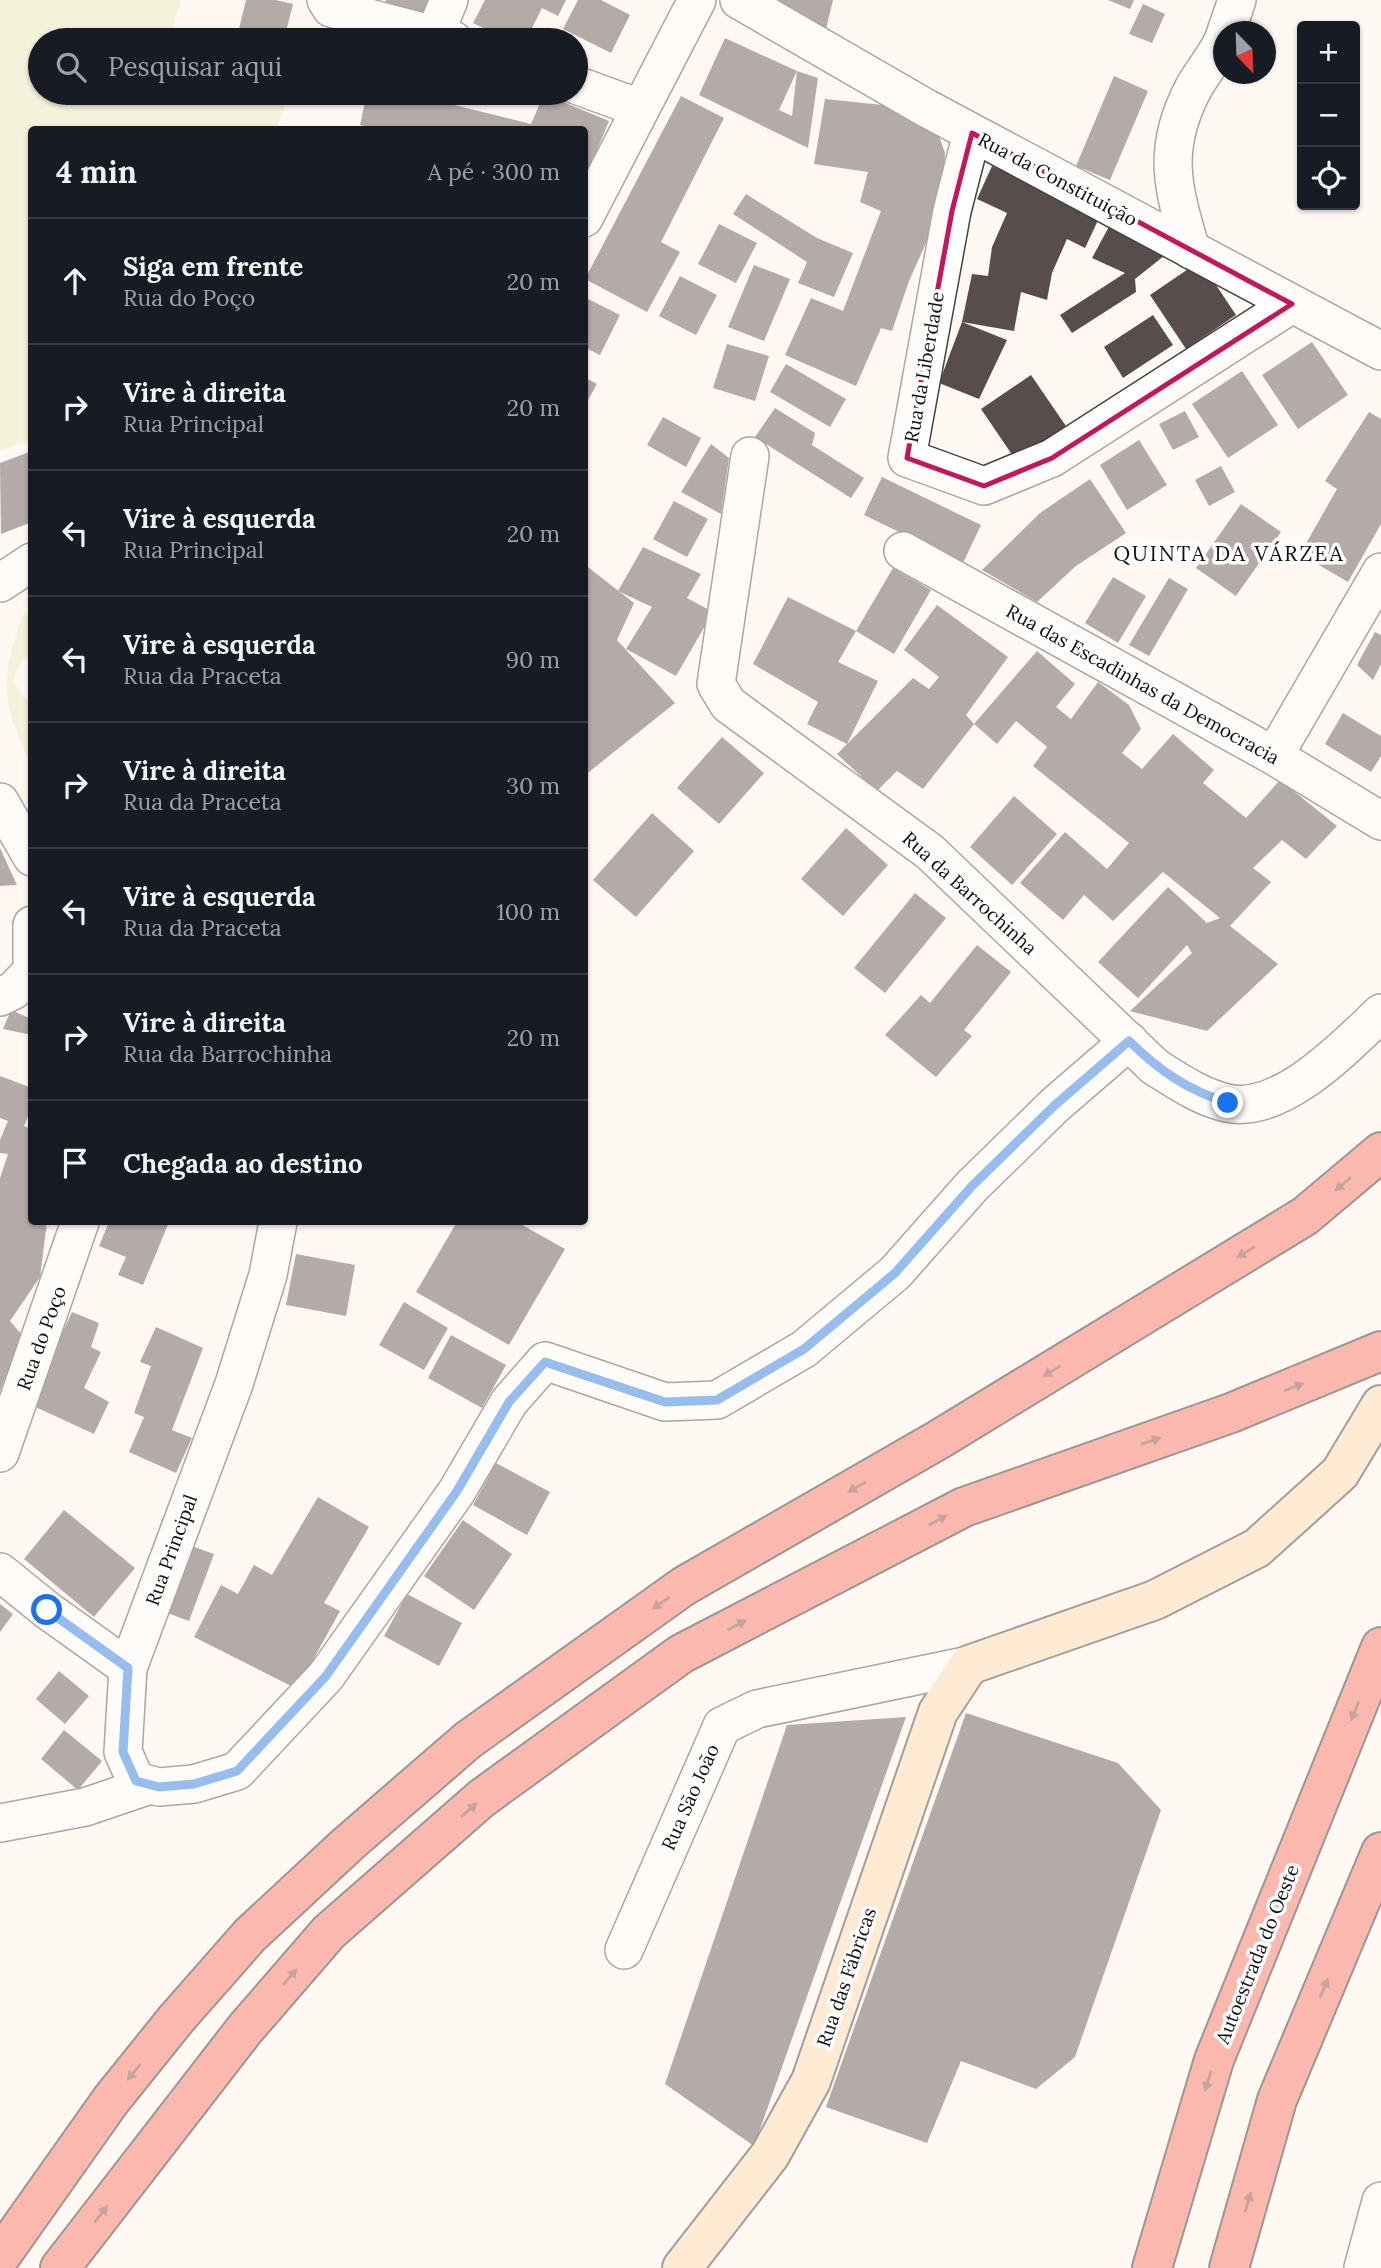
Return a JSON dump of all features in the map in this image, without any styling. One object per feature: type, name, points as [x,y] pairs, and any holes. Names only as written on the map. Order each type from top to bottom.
[{"type":"highway","points":[[0,2257],[111,2100],[177,2018],[250,1936],[348,1844],[468,1740],[684,1586],[938,1440],[1305,1216],[1381,1152]]},
{"type":"highway","points":[[60,2268],[246,2029],[329,1933],[493,1790],[681,1654],[964,1507],[1231,1413],[1381,1351]]},
{"type":"highway","name":"Autoestrada do Oeste","points":[[1152,2268],[1214,2060],[1381,1647]]},
{"type":"highway","points":[[1229,2268],[1277,2100],[1381,1852]]},
{"type":"street","points":[[445,28],[449,0]]},
{"type":"street","points":[[588,210],[697,0]]},
{"type":"street","name":"Rua da Constituição","points":[[739,0],[972,132],[1381,351]]},
{"type":"street","points":[[1230,21],[1237,0]]},
{"type":"street","points":[[326,1],[331,8],[409,28]]},
{"type":"street","points":[[1191,250],[1173,189],[1175,139],[1183,109],[1213,56]]},
{"type":"street","points":[[588,89],[639,108]]},
{"type":"street","name":"Rua da Liberdade","points":[[972,132],[952,211],[907,458],[984,486],[1052,458],[1292,304]]},
{"type":"street","name":"Rua da Barrochinha","points":[[750,456],[716,684],[728,704],[930,852],[1155,1066],[1192,1090],[1228,1103],[1254,1103],[1296,1086],[1381,1013]]},
{"type":"street","name":"Rua das Escadinhas da Democracia","points":[[903,551],[1274,756],[1381,821]]},
{"type":"street","points":[[0,583],[28,565]]},
{"type":"street","points":[[1274,756],[1381,572]]},
{"type":"street","points":[[0,803],[28,850]]},
{"type":"street","points":[[0,997],[14,989],[28,975]]},
{"type":"street","points":[[0,1823],[85,1807],[147,1786],[194,1784],[237,1771],[326,1676],[457,1491],[509,1402],[545,1362],[665,1402],[717,1400],[804,1349],[895,1273],[981,1177],[1055,1105],[1129,1041]]},
{"type":"street","name":"Rua do Poço","points":[[0,1453],[79,1225]]},
{"type":"street","name":"Rua Principal","points":[[147,1786],[136,1781],[123,1752],[128,1668],[233,1384],[268,1275],[277,1225]]},
{"type":"street","points":[[970,1665],[1156,1600],[1257,1548],[1340,1474],[1381,1405]]},
{"type":"street","points":[[0,1572],[128,1668]]},
{"type":"street","name":"Rua São João","points":[[624,1950],[722,1726],[757,1709],[970,1665]]},
{"type":"street","name":"Rua das Fábricas","points":[[681,2268],[770,2155],[811,2081],[938,1712],[970,1665]]},
{"type":"street","points":[[1363,2268],[1381,2201]]},
{"type":"highlighted area","points":[[972,133],[1292,304],[1052,458],[984,486],[907,458],[952,211]]},
{"type":"green space","points":[[0,0],[181,0],[172,28],[28,28],[28,105],[285,105],[277,126],[28,126],[28,440],[0,451]]},
{"type":"green space","points":[[23,614],[28,616],[28,655],[19,665],[13,682],[28,701],[28,758],[13,723],[7,690],[7,674]]},
{"type":"building","points":[[246,0],[275,0],[293,4],[287,28],[239,28]]},
{"type":"building","points":[[386,0],[431,0],[427,15],[385,4]]},
{"type":"building","points":[[485,0],[566,0],[558,16],[542,8],[532,28],[484,28],[473,23]]},
{"type":"building","points":[[578,0],[601,0],[630,15],[611,53],[588,42],[588,28],[564,28]]},
{"type":"building","points":[[766,0],[833,0],[826,29]]},
{"type":"building","points":[[1108,0],[1134,0],[1130,9]]},
{"type":"building","points":[[1143,4],[1165,14],[1152,43],[1129,34]]},
{"type":"building","points":[[725,38],[818,78],[808,148],[699,95]],"holes":[[[797,71],[792,116],[779,110]]]},
{"type":"building","points":[[1114,76],[1148,91],[1110,180],[1076,166]]},
{"type":"building","points":[[681,96],[724,118],[661,242],[680,252],[647,312],[588,281],[588,273]]},
{"type":"building","points":[[825,99],[883,105],[935,125],[945,153],[942,207],[909,281],[892,331],[881,328],[856,386],[785,355],[811,298],[843,311],[881,211],[860,202],[868,172],[814,164]]},
{"type":"building","points":[[364,105],[454,105],[531,124],[539,105],[570,105],[609,121],[588,172],[588,126],[360,125]]},
{"type":"building","points":[[992,166],[1101,214],[1085,248],[1067,239],[1052,273],[1047,300],[1021,292],[1014,331],[962,322],[972,274],[988,276],[992,247],[1007,213],[977,199]]},
{"type":"building","points":[[746,194],[817,238],[853,253],[834,297],[798,283],[807,262],[733,214]]},
{"type":"building","points":[[1111,223],[1169,252],[1135,279],[1136,292],[1072,333],[1060,315],[1125,273],[1092,258]]},
{"type":"building","points":[[719,224],[757,243],[736,283],[698,264]]},
{"type":"building","points":[[1200,261],[1236,315],[1186,349],[1150,295]]},
{"type":"building","points":[[754,265],[790,279],[764,341],[728,327]]},
{"type":"building","points":[[680,276],[717,295],[696,335],[659,316]]},
{"type":"building","points":[[588,299],[620,315],[600,355],[588,349]]},
{"type":"building","points":[[1153,315],[1173,345],[1123,378],[1104,347]]},
{"type":"building","points":[[962,322],[1007,340],[979,399],[939,383]]},
{"type":"building","points":[[1312,342],[1348,395],[1298,429],[1262,375]]},
{"type":"building","points":[[727,344],[769,356],[755,401],[713,388]]},
{"type":"building","points":[[786,364],[846,399],[830,427],[770,392]]},
{"type":"building","points":[[1242,371],[1278,425],[1228,458],[1192,404]]},
{"type":"building","points":[[1031,375],[1068,429],[1017,462],[981,409]]},
{"type":"building","points":[[588,379],[597,384],[588,400]]},
{"type":"building","points":[[775,408],[815,433],[812,445],[864,478],[851,498],[755,437]]},
{"type":"building","points":[[1185,411],[1199,437],[1173,450],[1159,424]]},
{"type":"building","points":[[1369,412],[1381,419],[1381,524],[1348,582],[1300,554],[1337,489],[1325,481]]},
{"type":"building","points":[[663,417],[701,438],[686,467],[647,445]]},
{"type":"building","points":[[1139,440],[1167,485],[1127,510],[1100,465]]},
{"type":"building","points":[[711,444],[729,458],[721,514],[681,492]]},
{"type":"building","points":[[28,452],[28,524],[1,534],[0,463]]},
{"type":"building","points":[[1221,466],[1235,492],[1209,506],[1195,480]]},
{"type":"building","points":[[882,477],[981,525],[963,563],[864,515]]},
{"type":"building","points":[[1090,479],[1126,533],[1076,566],[1037,602],[982,570],[1040,513]]},
{"type":"building","points":[[674,501],[708,519],[687,557],[653,539]]},
{"type":"building","points":[[1241,504],[1281,532],[1236,596],[1196,568]]},
{"type":"building","points":[[643,547],[701,574],[687,598],[713,612],[676,676],[626,649],[652,607],[618,591]]},
{"type":"building","points":[[588,567],[634,603],[617,640],[675,703],[588,773]]},
{"type":"building","points":[[893,568],[931,590],[894,654],[856,631]]},
{"type":"building","points":[[1113,577],[1146,596],[1118,643],[1085,623]]},
{"type":"building","points":[[1169,578],[1188,589],[1149,656],[1129,645]]},
{"type":"building","points":[[788,597],[856,631],[838,662],[878,681],[847,744],[807,724],[818,702],[753,664]]},
{"type":"building","points":[[937,605],[1008,657],[966,715],[974,724],[923,789],[897,771],[877,791],[837,754],[913,678],[929,689],[939,677],[904,650]]},
{"type":"building","points":[[1375,632],[1381,635],[1381,664],[1373,680],[1357,665]]},
{"type":"building","points":[[1037,651],[1075,684],[1056,707],[1071,719],[1098,682],[1129,705],[1141,729],[1122,753],[1142,769],[1173,734],[1214,770],[1203,783],[1246,818],[1280,780],[1337,826],[1306,859],[1282,840],[1253,868],[1271,882],[1230,926],[1278,964],[1207,1031],[1130,1011],[1192,953],[1187,945],[1138,998],[1098,962],[1168,887],[1207,923],[1220,918],[1163,872],[1113,921],[1084,895],[1063,920],[1020,883],[1065,832],[1107,869],[1129,843],[1033,766],[1047,747],[1016,721],[997,744],[974,724]]},
{"type":"building","points":[[1343,713],[1381,736],[1381,756],[1371,772],[1325,744]]},
{"type":"building","points":[[722,737],[764,773],[719,824],[677,788]]},
{"type":"building","points":[[1014,796],[1057,834],[1012,885],[970,847]]},
{"type":"building","points":[[652,813],[694,851],[636,917],[593,880]]},
{"type":"building","points":[[846,828],[888,865],[843,916],[801,879]]},
{"type":"building","points":[[0,848],[17,885],[0,886]]},
{"type":"building","points":[[915,893],[946,918],[885,993],[854,968]]},
{"type":"building","points":[[977,945],[1011,972],[964,1030],[972,1036],[936,1077],[885,1035],[921,995],[930,1003]]},
{"type":"building","points":[[11,1010],[28,1018],[28,1034],[3,1029]]},
{"type":"building","points":[[0,1076],[28,1086],[28,1116],[24,1126],[28,1128],[28,1225],[47,1225],[40,1277],[10,1321],[22,1335],[0,1391],[0,1178],[8,1154],[0,1153],[0,1140],[8,1121],[0,1118]]},
{"type":"building","points":[[108,1225],[168,1225],[143,1285],[118,1275],[126,1257],[99,1246]]},
{"type":"building","points":[[455,1225],[522,1225],[565,1249],[509,1345],[416,1292]]},
{"type":"building","points":[[296,1254],[355,1265],[346,1316],[286,1305]]},
{"type":"building","points":[[404,1302],[448,1328],[424,1370],[379,1345]]},
{"type":"building","points":[[72,1312],[99,1323],[91,1347],[101,1352],[84,1388],[109,1402],[94,1434],[29,1404]]},
{"type":"building","points":[[156,1327],[203,1348],[172,1430],[192,1438],[176,1473],[129,1452],[144,1417],[134,1413],[151,1366],[140,1362]]},
{"type":"building","points":[[451,1335],[506,1365],[482,1408],[428,1378]]},
{"type":"building","points":[[496,1463],[550,1492],[527,1535],[473,1505]]},
{"type":"building","points":[[318,1497],[369,1527],[324,1603],[340,1611],[297,1689],[194,1637],[221,1585],[238,1594],[254,1565],[272,1575]]},
{"type":"building","points":[[64,1510],[135,1568],[94,1617],[24,1559]]},
{"type":"building","points":[[463,1520],[512,1554],[474,1610],[424,1576]]},
{"type":"building","points":[[186,1544],[214,1554],[189,1621],[162,1611]]},
{"type":"building","points":[[407,1594],[462,1623],[439,1666],[384,1636]]},
{"type":"building","points":[[0,1604],[13,1614],[0,1632]]},
{"type":"building","points":[[59,1671],[89,1696],[65,1724],[36,1699]]},
{"type":"building","points":[[966,1713],[1118,1763],[1161,1810],[1075,2057],[1036,2089],[961,2061],[927,2143],[826,2107]]},
{"type":"building","points":[[906,1717],[754,2146],[665,2084],[787,1725]]},
{"type":"building","points":[[64,1730],[102,1761],[78,1790],[41,1759]]},
{"type":"district","name":"QUINTA DA VÁRZEA","points":[[1229,553]]},
{"type":"route","points":[[47,1610],[128,1668],[123,1752],[136,1781],[159,1787],[194,1784],[237,1771],[326,1676],[404,1570],[457,1491],[509,1402],[545,1362],[627,1387],[665,1402],[717,1400],[804,1349],[895,1273],[972,1186],[1055,1105],[1129,1041],[1155,1066],[1192,1090],[1228,1103]]}]
